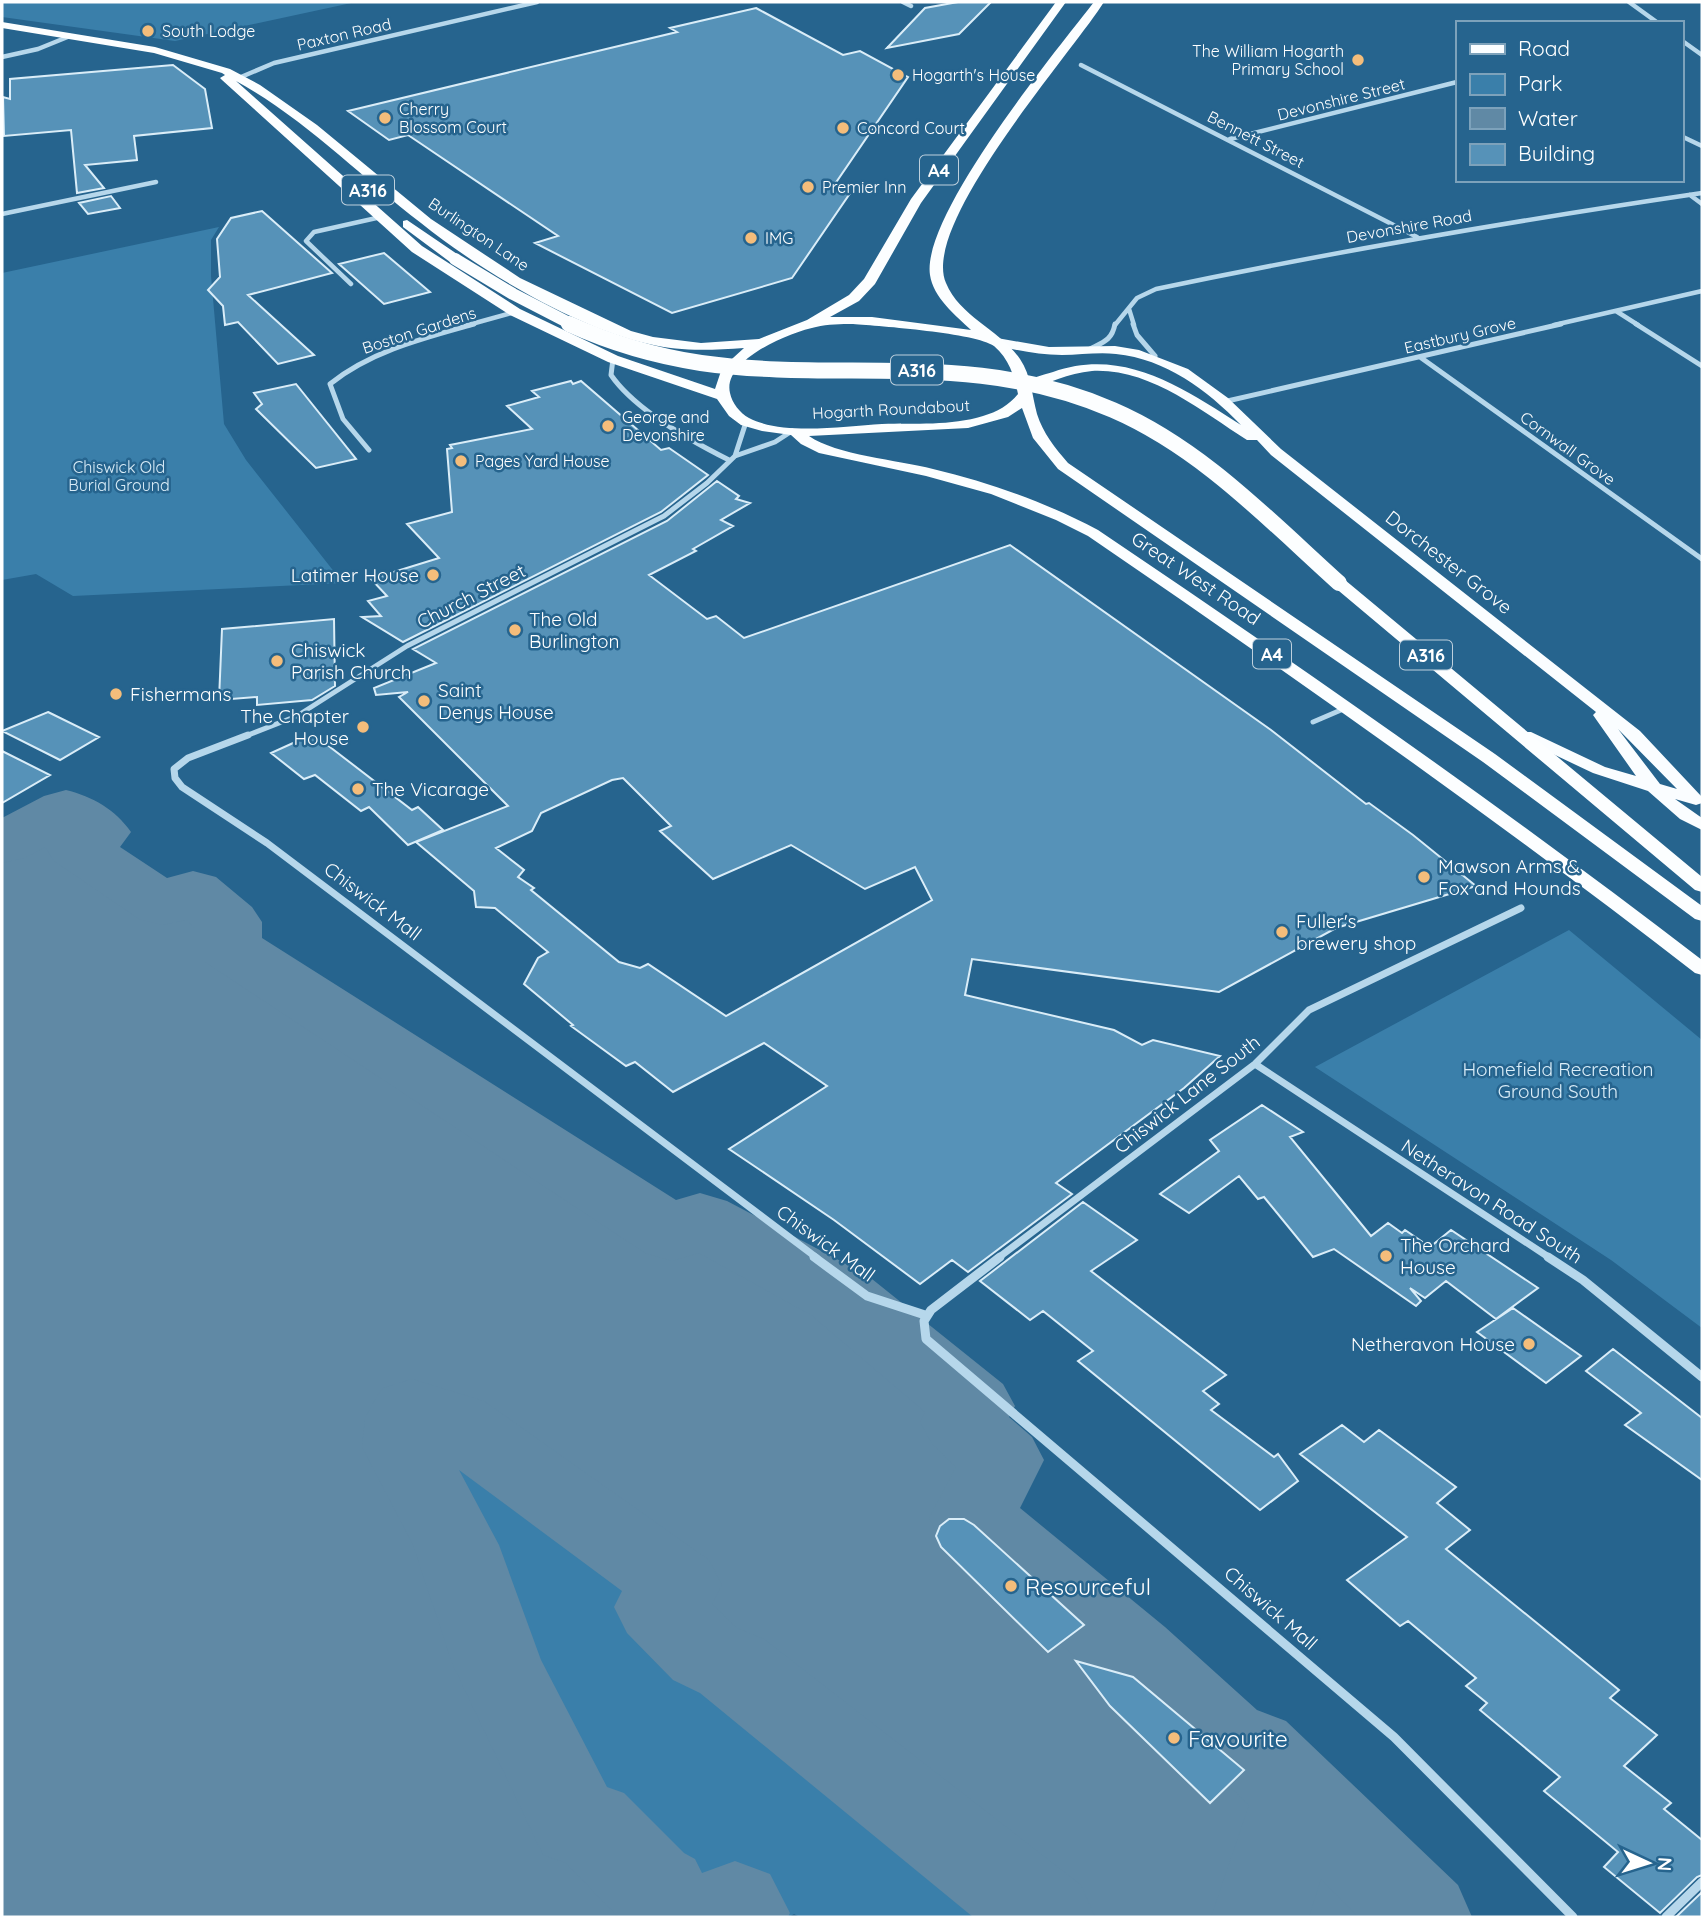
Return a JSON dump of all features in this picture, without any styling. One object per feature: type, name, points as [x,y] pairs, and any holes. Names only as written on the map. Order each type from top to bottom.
[{"type":"highway","name":"A4","points":[[807,324],[854,298],[870,281],[915,202],[1061,2]]},
{"type":"highway","name":"A4","points":[[994,341],[952,302],[940,285],[936,259],[939,244],[948,223],[981,167],[1099,2]]},
{"type":"highway","name":"Burlington Lane","points":[[2,25],[155,50],[241,78],[291,113],[427,222],[515,281],[626,334],[652,341],[701,347],[765,342]]},
{"type":"highway","name":"Burlington Lane","points":[[210,66],[417,249],[516,312],[613,359],[723,396]]},
{"type":"highway","name":"A316","points":[[291,113],[302,132],[318,148],[409,225],[455,259],[554,317],[611,342],[699,363],[770,369],[959,372],[1030,383],[1138,420],[1178,444],[1513,728]]},
{"type":"highway","points":[[746,422],[735,415],[723,396],[725,374],[736,360],[765,342],[807,324],[886,323],[994,341],[1019,366],[1026,390]]},
{"type":"highway","name":"Hogarth Roundabout","points":[[746,422],[793,431],[953,426],[1006,412],[1020,405],[1026,390]]},
{"type":"highway","name":"Great West Road","points":[[1026,390],[1035,426],[1049,451],[1082,482],[1381,682],[1702,915]]},
{"type":"highway","name":"Great West Road","points":[[793,431],[824,450],[982,487],[1064,516],[1093,533],[1350,707],[1578,872],[1702,969]]},
{"type":"highway","points":[[1513,728],[1702,886]]},
{"type":"main road","name":"Dorchester Grove","points":[[994,341],[1047,351],[1129,351],[1155,356],[1176,366],[1223,402],[1276,452],[1634,734],[1699,802]]},
{"type":"main road","name":"Dorchester Grove","points":[[1026,390],[1062,372],[1082,368],[1101,366],[1131,369],[1155,377],[1276,452]]},
{"type":"main road","name":"Dorchester Grove","points":[[1596,706],[1656,789]]},
{"type":"main road","name":"A316","points":[[1513,728],[1567,757],[1699,802]]},
{"type":"main road","name":"A316","points":[[1656,789],[1678,812],[1702,825]]},
{"type":"street","name":"Paxton Road","points":[[241,78],[274,63],[537,2]]},
{"type":"street","points":[[903,2],[911,6]]},
{"type":"street","points":[[1629,2],[1655,21]]},
{"type":"street","points":[[2,57],[22,54],[70,36]]},
{"type":"street","points":[[1683,41],[1702,55]]},
{"type":"street","name":"Bennett Street","points":[[1082,65],[1418,238]]},
{"type":"street","name":"Devonshire Street","points":[[1230,139],[1456,82]]},
{"type":"street","points":[[1683,137],[1702,146]]},
{"type":"street","points":[[2,214],[156,182]]},
{"type":"street","name":"Devonshire Road","points":[[1090,349],[1113,335],[1116,321],[1137,298],[1156,289],[1308,257],[1702,192]]},
{"type":"street","points":[[1689,195],[1702,204]]},
{"type":"street","points":[[351,284],[306,241],[314,232],[381,217]]},
{"type":"street","name":"Eastbury Grove","points":[[1223,402],[1702,291]]},
{"type":"street","points":[[1129,309],[1137,335],[1155,356]]},
{"type":"street","points":[[1616,311],[1702,366]]},
{"type":"street","name":"Boston Gardens","points":[[369,450],[343,419],[330,384],[339,374],[374,356],[516,312]]},
{"type":"street","name":"Cornwall Grove","points":[[1420,357],[1702,559]]},
{"type":"street","points":[[613,359],[609,368],[611,376],[620,388],[689,439],[732,458]]},
{"type":"street","name":"Church Street","points":[[174,769],[188,758],[297,716],[407,646],[664,516],[707,483],[732,458],[746,422]]},
{"type":"street","name":"Church Street","points":[[732,458],[775,442],[793,431]]},
{"type":"street","points":[[1313,722],[1350,707]]},
{"type":"street","name":"Chiswick Mall","points":[[174,769],[175,778],[182,787],[277,850],[591,1090],[867,1296],[925,1315],[922,1326],[926,1339],[1394,1737],[1573,1917]]},
{"type":"street","name":"Chiswick Lane South","points":[[925,1315],[1255,1064],[1309,1010],[1521,908]]},
{"type":"street","name":"Netheravon Road South","points":[[1255,1064],[1583,1280],[1702,1377]]},
{"type":"street","points":[[1666,1917],[1702,1882]]},
{"type":"green space","points":[[2,2],[356,2],[175,41],[2,17]]},
{"type":"green space","name":"Chiswick Old Burial Ground","points":[[219,227],[211,240],[211,276],[224,424],[246,460],[343,583],[73,596],[36,574],[2,580],[2,273]]},
{"type":"green space","name":"Homefield Recreation Ground South","points":[[1569,930],[1702,1040],[1702,1328],[1611,1260],[1315,1067]]},
{"type":"green space","points":[[412,1410],[455,1423],[678,1585],[659,1607],[705,1654],[732,1666],[1046,1917],[800,1917],[794,1914],[789,1917],[736,1917],[741,1913],[735,1906],[717,1917],[673,1917],[661,1890],[577,1825],[497,1663],[456,1545],[404,1447],[406,1418]]},
{"type":"water","points":[[66,809],[99,832],[77,847],[163,905],[193,891],[228,922],[229,947],[671,1234],[700,1220],[839,1295],[974,1406],[961,1422],[1002,1460],[973,1518],[1133,1653],[1232,1746],[1253,1749],[1423,1917],[1046,1917],[732,1666],[705,1654],[658,1607],[678,1585],[455,1423],[412,1410],[406,1418],[404,1447],[456,1545],[497,1663],[577,1824],[590,1823],[650,1884],[661,1890],[673,1917],[2,1917],[2,844]]},
{"type":"building","points":[[958,2],[991,2],[959,34],[887,48],[925,8]]},
{"type":"building","points":[[756,8],[843,55],[860,51],[908,77],[835,184],[855,186],[792,278],[672,313],[535,243],[558,236],[408,135],[389,140],[348,111],[677,32],[670,28]]},
{"type":"building","points":[[173,65],[205,89],[212,128],[134,136],[137,160],[85,165],[104,188],[77,193],[71,130],[4,136],[3,97],[10,99],[10,79]]},
{"type":"building","points":[[111,196],[120,208],[88,214],[79,203]]},
{"type":"building","points":[[262,211],[332,273],[248,295],[314,355],[278,364],[238,322],[225,325],[223,306],[208,290],[220,277],[217,239],[231,218]]},
{"type":"building","points":[[384,253],[430,292],[384,304],[339,264]]},
{"type":"building","points":[[571,381],[573,384],[581,381],[661,450],[669,448],[708,475],[661,512],[403,642],[362,617],[381,616],[368,601],[387,596],[371,579],[439,558],[407,524],[452,512],[447,449],[452,448],[450,445],[532,429],[507,406],[539,397],[532,391]]},
{"type":"building","points":[[296,384],[356,459],[316,468],[256,409],[262,404],[254,393]]},
{"type":"building","points":[[717,481],[739,496],[736,499],[750,503],[721,520],[733,526],[693,549],[696,551],[649,575],[707,619],[716,616],[744,638],[1010,545],[1271,730],[1366,804],[1369,803],[1413,835],[1476,886],[1336,928],[1219,992],[972,959],[965,995],[1114,1030],[1142,1045],[1153,1040],[1220,1056],[1184,1088],[1056,1183],[1072,1194],[968,1272],[952,1260],[920,1284],[834,1220],[729,1149],[827,1086],[764,1043],[673,1092],[635,1062],[626,1066],[571,1026],[573,1025],[524,984],[538,958],[548,952],[495,908],[476,907],[474,891],[416,842],[508,806],[399,697],[408,692],[376,695],[374,688],[436,663],[413,649],[667,521]],"holes":[[[623,778],[671,826],[660,831],[713,879],[791,845],[865,889],[915,867],[932,900],[726,1016],[648,964],[640,968],[619,962],[531,890],[534,888],[518,877],[524,870],[496,848],[532,831],[541,813],[612,780]]]},
{"type":"building","name":"Chiswick Parish Church","points":[[334,619],[335,686],[312,700],[257,705],[257,697],[219,700],[222,629]]},
{"type":"building","points":[[48,712],[99,737],[60,760],[2,731]]},
{"type":"building","points":[[313,734],[412,810],[418,807],[443,830],[408,845],[369,807],[361,811],[315,775],[304,779],[271,753]]},
{"type":"building","points":[[2,751],[50,775],[2,803]]},
{"type":"building","points":[[1262,1105],[1303,1132],[1290,1137],[1371,1236],[1388,1223],[1402,1233],[1405,1230],[1430,1247],[1451,1230],[1538,1288],[1496,1319],[1446,1281],[1425,1298],[1410,1288],[1421,1301],[1416,1306],[1334,1249],[1313,1257],[1264,1197],[1258,1199],[1239,1176],[1189,1213],[1160,1194],[1219,1151],[1210,1140]]},
{"type":"building","points":[[1083,1202],[1137,1240],[1091,1271],[1226,1375],[1203,1391],[1219,1404],[1211,1410],[1274,1457],[1278,1454],[1298,1481],[1260,1510],[1078,1361],[1093,1351],[1043,1311],[1030,1320],[980,1281]]},
{"type":"building","name":"Netheravon House","points":[[1513,1308],[1581,1356],[1546,1383],[1477,1332]]},
{"type":"building","points":[[1613,1349],[1702,1418],[1702,1480],[1625,1425],[1641,1413],[1586,1371]]},
{"type":"building","points":[[1342,1425],[1364,1442],[1379,1430],[1456,1487],[1437,1503],[1470,1530],[1446,1549],[1619,1690],[1610,1698],[1657,1735],[1624,1766],[1671,1803],[1664,1809],[1702,1840],[1702,1875],[1660,1913],[1604,1867],[1618,1852],[1544,1791],[1560,1777],[1480,1710],[1487,1703],[1466,1686],[1476,1678],[1408,1621],[1400,1626],[1347,1580],[1407,1537],[1300,1454]]},
{"type":"building","name":"Resourceful","points":[[949,1519],[964,1519],[974,1525],[1084,1625],[1048,1652],[941,1547],[936,1536],[940,1526]]},
{"type":"building","name":"Favourite","points":[[1076,1661],[1133,1677],[1244,1770],[1210,1803],[1110,1706]]},
{"type":"building","points":[[1702,1892],[1702,1917],[1676,1917]]},
{"type":"waterway","points":[[2,844],[66,809],[99,832],[77,847],[163,905],[193,891],[228,922],[229,947],[672,1234],[700,1220],[839,1295],[974,1406],[961,1422],[1002,1460],[972,1518],[1133,1653],[1232,1746],[1253,1749],[1300,1793]]},
{"type":"waterway","points":[[673,1917],[661,1890],[650,1884],[590,1823],[577,1825],[497,1663],[456,1545],[404,1447],[406,1418],[412,1410],[455,1423],[678,1585],[658,1607],[705,1654],[732,1666],[1046,1917]]},
{"type":"waterway","points":[[1260,1917],[1300,1793]]},
{"type":"waterway","points":[[1287,1831],[1300,1793]]},
{"type":"waterway","points":[[1300,1793],[1423,1917]]},
{"type":"waterway","points":[[717,1917],[735,1905],[741,1913],[736,1917]]},
{"type":"place","name":"South Lodge","points":[[148,31]]},
{"type":"place","name":"The William Hogarth Primary School","points":[[1358,60]]},
{"type":"place","name":"Hogarth's House","points":[[898,75]]},
{"type":"place","name":"Cherry Blossom Court","points":[[385,118]]},
{"type":"place","name":"Concord Court","points":[[843,128]]},
{"type":"place","name":"Premier Inn","points":[[808,187]]},
{"type":"place","name":"IMG","points":[[751,238]]},
{"type":"place","name":"George and Devonshire","points":[[608,426]]},
{"type":"place","name":"Pages Yard House","points":[[461,461]]},
{"type":"place","name":"Latimer House","points":[[433,575]]},
{"type":"place","name":"The Old Burlington","points":[[515,630]]},
{"type":"place","name":"Chiswick Parish Church","points":[[277,661]]},
{"type":"place","name":"Fishermans","points":[[116,694]]},
{"type":"place","name":"Saint Denys House","points":[[424,701]]},
{"type":"place","name":"The Chapter House","points":[[363,727]]},
{"type":"place","name":"The Vicarage","points":[[358,789]]},
{"type":"place","name":"Mawson Arms & Fox and Hounds","points":[[1424,877]]},
{"type":"place","name":"Fuller's brewery shop","points":[[1282,932]]},
{"type":"place","name":"The Orchard House","points":[[1386,1256]]},
{"type":"place","name":"Netheravon House","points":[[1529,1344]]},
{"type":"place","name":"Resourceful","points":[[1011,1586]]},
{"type":"place","name":"Favourite","points":[[1174,1738]]}]
